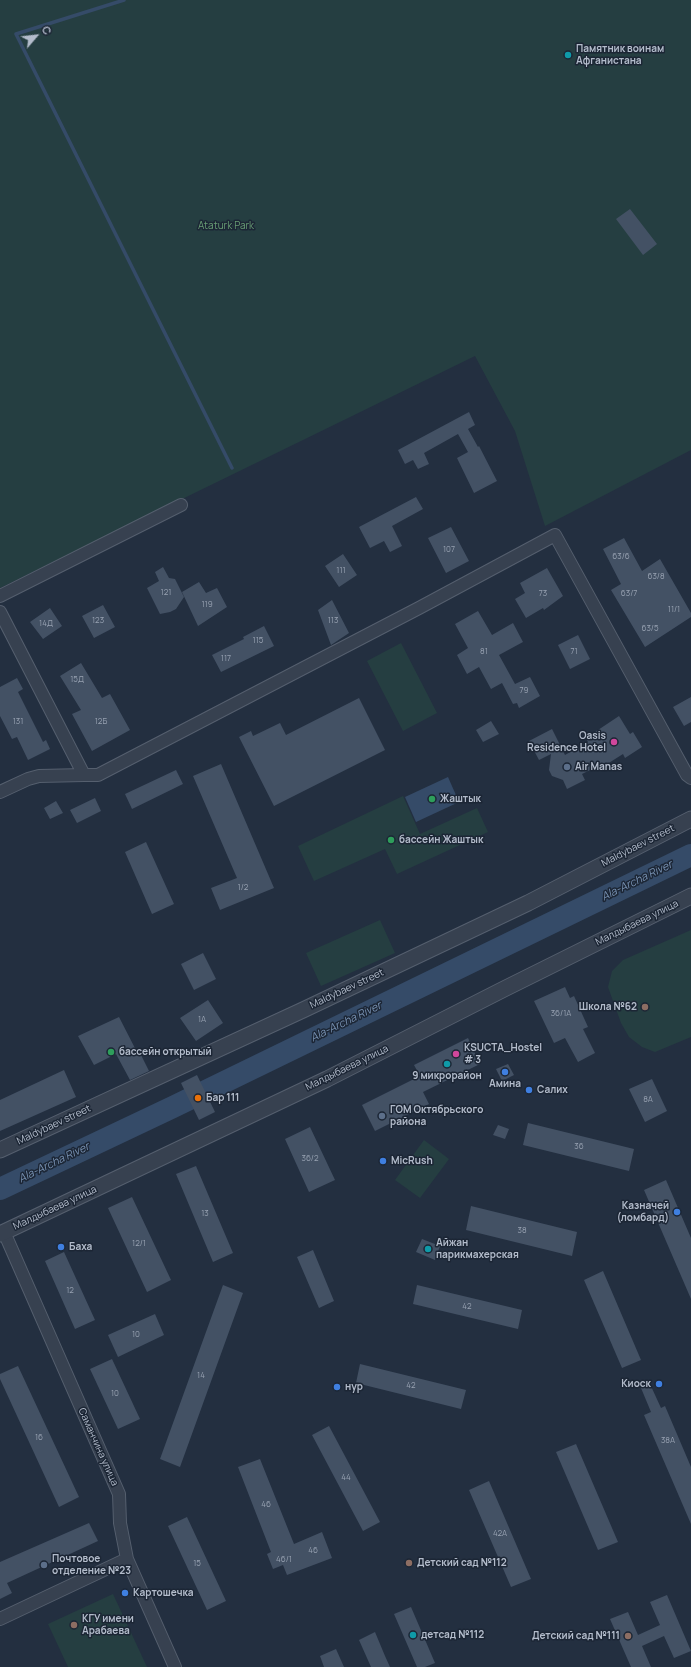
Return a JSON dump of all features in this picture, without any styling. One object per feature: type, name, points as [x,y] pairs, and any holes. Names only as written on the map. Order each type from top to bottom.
[{"type":"street","points":[[0,596],[181,504]]},
{"type":"street","points":[[0,792],[28,778],[40,776],[98,775],[419,608],[555,535],[687,775],[691,778]]},
{"type":"street","points":[[0,612],[84,775]]},
{"type":"street","name":"Maldybaev street","points":[[0,1150],[528,903],[691,820]]},
{"type":"street","name":"Малдыбаева улица","points":[[2,1233],[327,1079],[691,896]]},
{"type":"street","name":"Саманчина улица","points":[[2,1233],[119,1494],[120,1523],[127,1559],[175,1667]]},
{"type":"street","points":[[0,1619],[127,1559]]},
{"type":"green space","name":"Ataturk Park","points":[[0,0],[691,0],[691,450],[545,526],[515,431],[475,356],[0,588]]},
{"type":"green space","points":[[401,643],[437,713],[403,731],[367,661]]},
{"type":"green space","name":"бассейн Жаштык","points":[[403,796],[420,834],[477,808],[488,832],[397,874],[385,849],[314,881],[298,846]]},
{"type":"green space","points":[[380,920],[395,953],[321,986],[306,953]]},
{"type":"green space","points":[[691,930],[691,1037],[655,1052],[642,1047],[629,1037],[621,1023],[608,987],[612,971],[623,960]]},
{"type":"green space","points":[[424,1140],[449,1159],[420,1198],[395,1180]]},
{"type":"green space","points":[[113,1594],[147,1667],[68,1667],[48,1624]]},
{"type":"water","name":"Жаштык","points":[[448,777],[459,802],[416,822],[405,797]]},
{"type":"building","points":[[630,209],[657,244],[643,255],[616,219]]},
{"type":"building","points":[[469,412],[475,425],[468,429],[478,447],[479,446],[497,481],[474,493],[457,458],[468,452],[458,434],[424,453],[429,464],[418,469],[413,460],[405,464],[398,450]]},
{"type":"building","points":[[416,497],[423,509],[392,526],[402,546],[390,552],[384,541],[370,548],[359,527]]},
{"type":"building","points":[[451,527],[469,561],[446,573],[428,538]]},
{"type":"building","points":[[624,538],[642,571],[660,559],[691,613],[691,617],[645,647],[611,590],[621,584],[603,549]]},
{"type":"building","points":[[343,554],[357,575],[339,587],[325,566]]},
{"type":"building","points":[[163,567],[169,578],[175,579],[184,597],[176,609],[160,614],[147,588],[159,581],[155,572]]},
{"type":"building","points":[[547,568],[563,596],[544,610],[543,608],[526,618],[515,599],[525,593],[520,583]]},
{"type":"building","points":[[199,582],[206,593],[217,588],[227,607],[198,626],[182,592]]},
{"type":"building","points":[[332,600],[349,633],[331,645],[318,610]]},
{"type":"building","points":[[103,605],[115,627],[94,638],[82,616]]},
{"type":"building","points":[[50,608],[62,626],[43,639],[30,622]]},
{"type":"building","points":[[478,611],[492,635],[513,623],[523,642],[499,655],[515,684],[530,677],[540,696],[519,708],[517,703],[513,704],[502,683],[491,689],[479,667],[467,674],[457,655],[468,648],[455,624]]},
{"type":"building","points":[[264,626],[274,646],[221,672],[212,655],[244,639],[243,637]]},
{"type":"building","points":[[578,635],[590,659],[570,669],[558,645]]},
{"type":"building","points":[[81,663],[102,698],[110,694],[130,730],[92,751],[72,714],[81,710],[60,676]]},
{"type":"building","points":[[17,678],[23,689],[18,692],[43,742],[46,740],[50,749],[28,760],[17,737],[12,739],[0,716],[0,687]]},
{"type":"building","points":[[691,697],[691,722],[684,726],[673,707]]},
{"type":"building","points":[[359,698],[385,750],[274,806],[239,737],[251,731],[253,736],[280,723],[286,735]]},
{"type":"building","points":[[619,716],[630,734],[633,732],[642,747],[625,758],[623,754],[604,766],[602,764],[582,774],[585,780],[567,789],[563,780],[552,776],[549,770],[551,754],[539,760],[529,741],[552,729],[565,755],[588,742],[586,738]]},
{"type":"building","points":[[491,721],[499,734],[483,742],[476,730]]},
{"type":"building","points":[[221,764],[274,888],[220,910],[211,888],[237,878],[193,776]]},
{"type":"building","points":[[176,770],[183,784],[132,809],[125,794]]},
{"type":"building","points":[[95,798],[101,811],[77,823],[70,810]]},
{"type":"building","points":[[56,801],[63,813],[50,819],[44,808]]},
{"type":"building","points":[[146,842],[174,904],[152,914],[125,852]]},
{"type":"building","points":[[203,953],[216,979],[194,990],[181,964]]},
{"type":"building","points":[[565,987],[570,998],[574,996],[588,1027],[583,1029],[595,1053],[578,1062],[565,1038],[554,1043],[534,1001]]},
{"type":"building","points":[[208,1000],[223,1023],[196,1041],[180,1018]]},
{"type":"building","points":[[119,1017],[139,1056],[141,1055],[149,1071],[130,1080],[116,1054],[94,1065],[78,1036]]},
{"type":"building","points":[[468,1038],[480,1064],[423,1092],[429,1104],[375,1131],[362,1105],[420,1076],[414,1065]]},
{"type":"building","name":"Амина","points":[[508,1064],[514,1075],[502,1081],[496,1069]]},
{"type":"building","points":[[64,1070],[76,1097],[0,1131],[0,1100]]},
{"type":"building","name":"Бар 111","points":[[197,1075],[215,1112],[199,1120],[181,1083]]},
{"type":"building","points":[[652,1079],[667,1111],[645,1122],[629,1089]]},
{"type":"building","points":[[528,1123],[634,1149],[629,1171],[523,1145]]},
{"type":"building","points":[[498,1125],[509,1129],[505,1139],[493,1135]]},
{"type":"building","points":[[310,1127],[335,1180],[309,1192],[285,1139]]},
{"type":"building","points":[[196,1166],[233,1253],[213,1262],[176,1174]]},
{"type":"building","points":[[666,1180],[691,1238],[691,1299],[644,1190]]},
{"type":"building","points":[[132,1197],[171,1280],[147,1292],[108,1208]]},
{"type":"building","points":[[471,1206],[577,1232],[572,1256],[466,1230]]},
{"type":"building","name":"Айжан парикмахерская","points":[[422,1239],[440,1246],[435,1260],[416,1252]]},
{"type":"building","points":[[313,1250],[334,1301],[319,1308],[297,1257]]},
{"type":"building","points":[[64,1252],[95,1320],[75,1329],[45,1261]]},
{"type":"building","points":[[603,1271],[641,1360],[622,1368],[584,1280]]},
{"type":"building","points":[[223,1285],[243,1293],[180,1467],[160,1459]]},
{"type":"building","points":[[417,1285],[522,1310],[518,1329],[413,1304]]},
{"type":"building","points":[[155,1314],[164,1335],[118,1357],[108,1335]]},
{"type":"building","points":[[112,1359],[140,1419],[118,1429],[90,1369]]},
{"type":"building","points":[[360,1364],[466,1390],[461,1409],[356,1383]]},
{"type":"building","points":[[18,1366],[79,1497],[59,1507],[0,1379],[0,1374]]},
{"type":"building","points":[[650,1384],[661,1408],[665,1406],[691,1467],[691,1524],[644,1415],[651,1412],[641,1388]]},
{"type":"building","points":[[329,1426],[380,1522],[363,1531],[312,1435]]},
{"type":"building","points":[[576,1444],[618,1542],[598,1550],[556,1452]]},
{"type":"building","points":[[260,1459],[294,1544],[322,1532],[332,1558],[287,1575],[283,1565],[273,1569],[267,1554],[271,1552],[238,1467]]},
{"type":"building","points":[[489,1481],[531,1579],[511,1587],[469,1490]]},
{"type":"building","points":[[187,1517],[226,1601],[207,1610],[168,1526]]},
{"type":"building","points":[[89,1523],[98,1541],[7,1583],[12,1593],[0,1599],[0,1562]]},
{"type":"building","points":[[667,1595],[691,1651],[674,1658],[664,1636],[642,1646],[651,1667],[631,1667],[610,1619],[628,1612],[638,1635],[660,1625],[650,1602]]},
{"type":"building","points":[[411,1607],[435,1663],[425,1667],[417,1667],[394,1614]]},
{"type":"building","points":[[375,1632],[390,1667],[371,1667],[359,1640]]},
{"type":"building","points":[[336,1649],[344,1667],[324,1667],[320,1656]]},
{"type":"waterway","points":[[124,0],[16,34],[232,468]]},
{"type":"waterway","name":"Ala-Archa River","points":[[0,1189],[173,1107],[691,855]]},
{"type":"place","name":"Памятник воинам Афганистана","points":[[568,55]]},
{"type":"place","name":"Oasis Residence Hotel","points":[[614,742]]},
{"type":"place","name":"Air Manas","points":[[567,767]]},
{"type":"place","name":"Жаштык","points":[[432,799]]},
{"type":"place","name":"бассейн Жаштык","points":[[391,840]]},
{"type":"place","name":"Школа №62","points":[[645,1007]]},
{"type":"place","name":"бассейн открытый","points":[[111,1052]]},
{"type":"place","name":"KSUCTA_Hostel # 3","points":[[456,1054]]},
{"type":"place","name":"9 микрорайон","points":[[447,1064]]},
{"type":"place","name":"Амина","points":[[505,1072]]},
{"type":"place","name":"Салих","points":[[529,1090]]},
{"type":"place","name":"Бар 111","points":[[198,1098]]},
{"type":"place","name":"ГОМ Октябрьского района","points":[[382,1116]]},
{"type":"place","name":"MicRush","points":[[383,1161]]},
{"type":"place","name":"Казначей (ломбард)","points":[[677,1212]]},
{"type":"place","name":"Баха","points":[[61,1247]]},
{"type":"place","name":"Айжан парикмахерская","points":[[428,1249]]},
{"type":"place","name":"Киоск","points":[[659,1384]]},
{"type":"place","name":"нур","points":[[337,1387]]},
{"type":"place","name":"Детский сад №112","points":[[409,1563]]},
{"type":"place","name":"Почтовое отделение №23","points":[[44,1565]]},
{"type":"place","name":"Картошечка","points":[[125,1593]]},
{"type":"place","name":"КГУ имени Арабаева","points":[[74,1625]]},
{"type":"place","name":"детсад №112","points":[[413,1635]]},
{"type":"place","name":"Детский сад №111","points":[[628,1636]]}]
